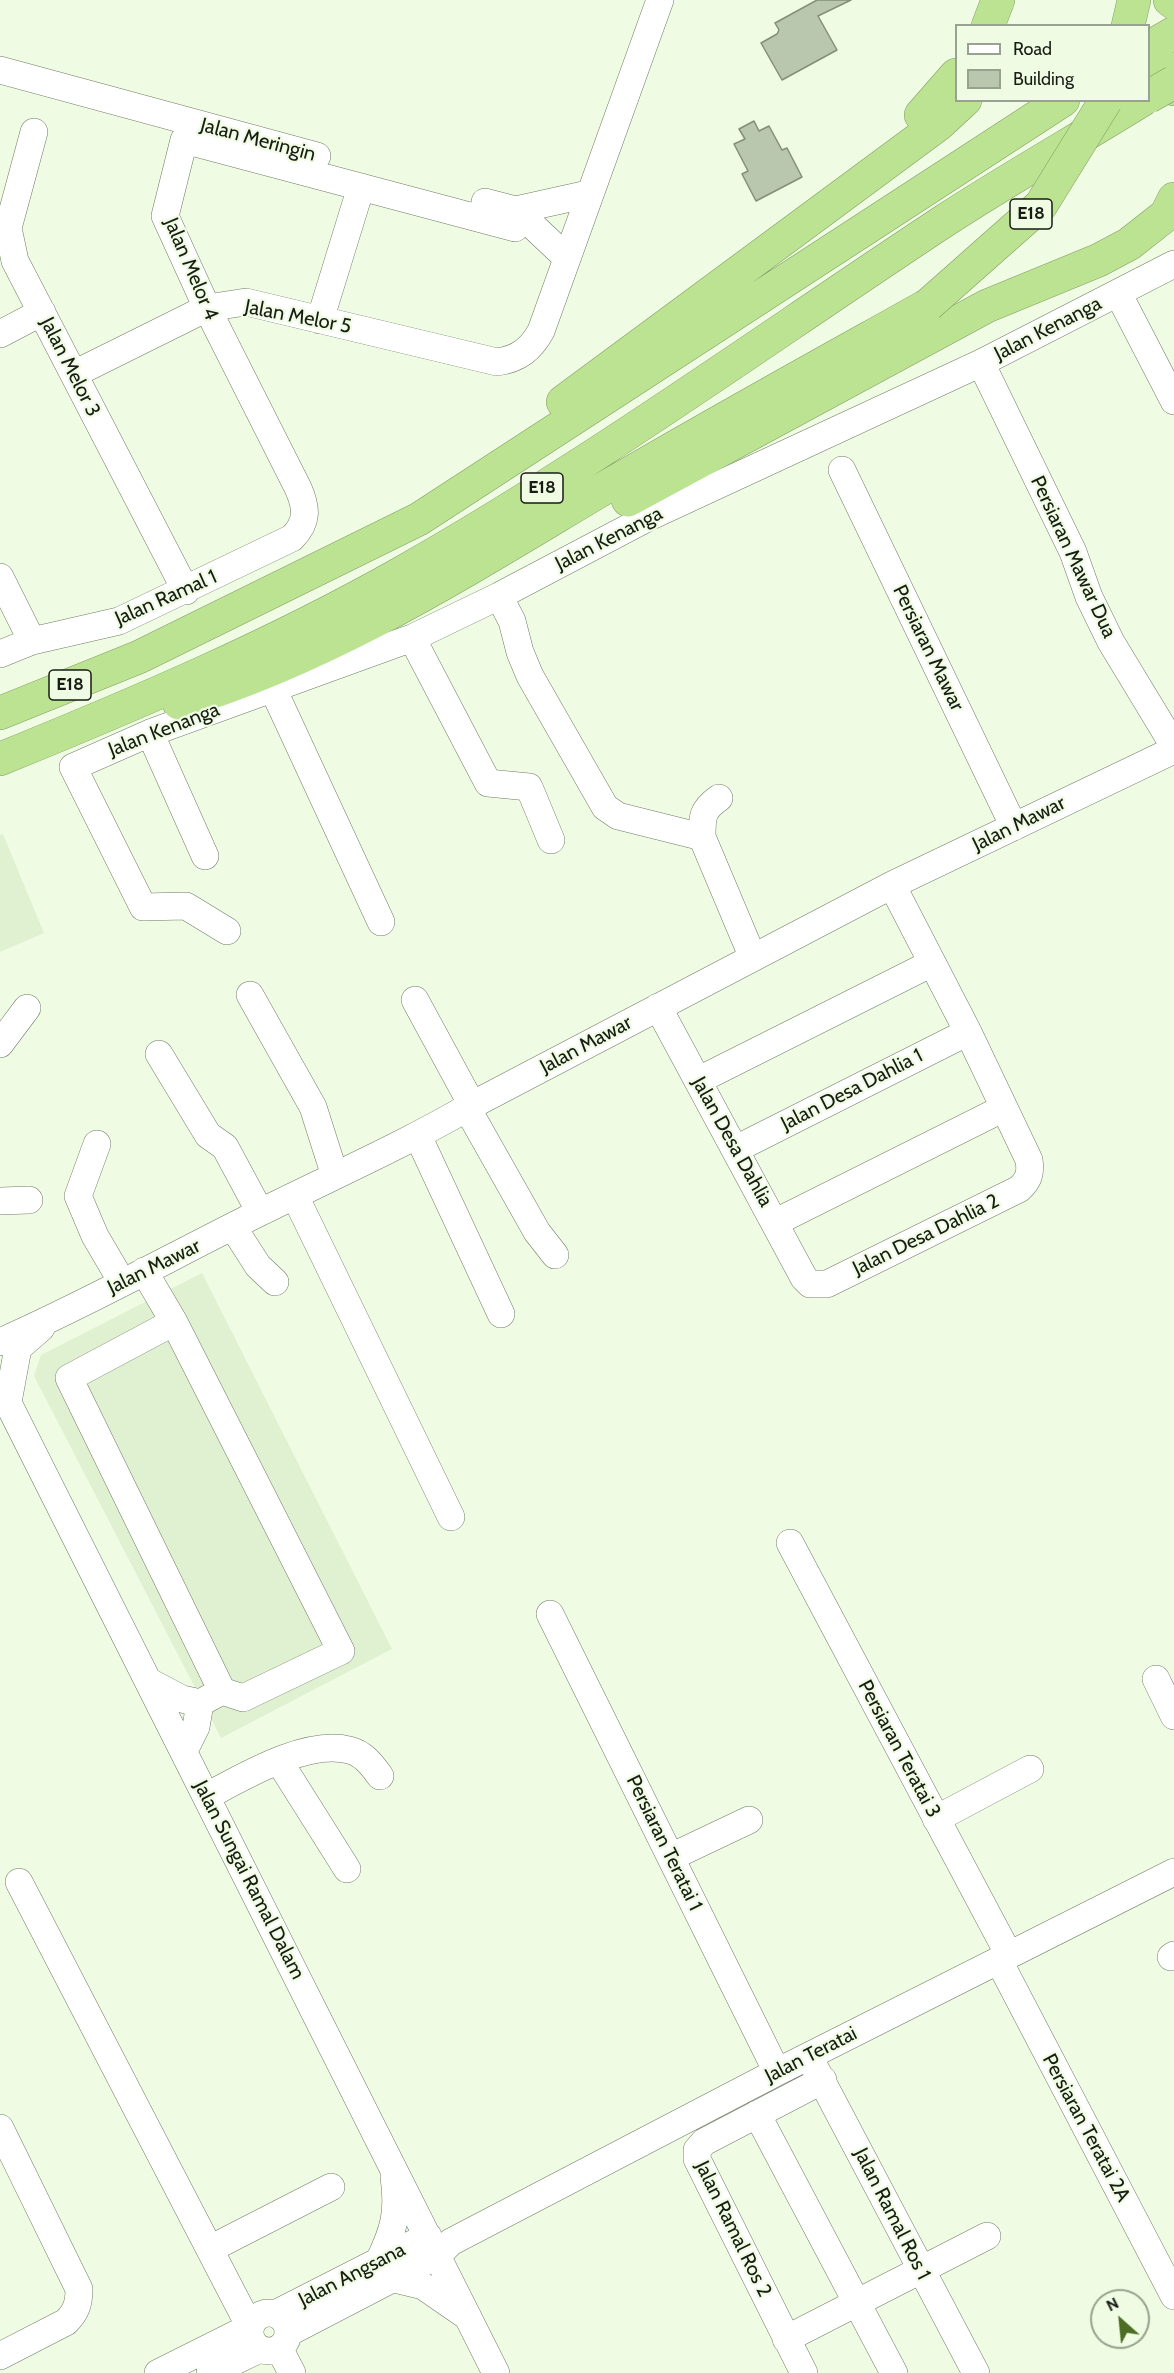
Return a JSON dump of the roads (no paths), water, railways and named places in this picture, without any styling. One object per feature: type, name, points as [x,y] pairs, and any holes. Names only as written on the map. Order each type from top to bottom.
[{"type":"highway","points":[[989,24],[998,0]]},
{"type":"highway","points":[[1128,24],[1134,0]]},
{"type":"highway","points":[[1170,0],[1174,3]]},
{"type":"highway","points":[[1150,47],[1174,33]]},
{"type":"highway","points":[[1150,55],[1165,67],[1174,89]]},
{"type":"highway","points":[[856,183],[942,95],[955,78]]},
{"type":"highway","points":[[1150,96],[1174,82]]},
{"type":"highway","points":[[525,451],[563,402],[856,183],[939,124],[963,102]]},
{"type":"highway","name":"E18","points":[[0,713],[139,657],[419,519],[1060,102]]},
{"type":"highway","name":"E18","points":[[111,714],[138,716],[210,693],[310,655],[404,607],[704,429],[928,305],[1041,205],[1105,102]]},
{"type":"highway","name":"E18","points":[[0,759],[111,714],[279,638],[404,572],[562,476],[947,219],[1139,102]]},
{"type":"highway","points":[[1130,244],[1166,215],[1174,199]]},
{"type":"highway","points":[[404,607],[483,582],[659,482],[987,306],[1099,260],[1174,222]]},
{"type":"highway","points":[[0,702],[139,657]]},
{"type":"street","points":[[567,258],[588,194],[660,0]]},
{"type":"street","name":"Jalan Meringin","points":[[0,70],[516,219],[567,258]]},
{"type":"street","name":"Jalan Melor 3","points":[[34,132],[8,228],[15,261],[186,591]]},
{"type":"street","name":"Jalan Melor 4","points":[[292,538],[304,521],[303,498],[207,308],[165,216],[184,140],[361,187],[516,219]]},
{"type":"street","points":[[320,320],[361,187]]},
{"type":"street","name":"Jalan Meringin","points":[[516,219],[588,194]]},
{"type":"street","name":"Jalan Melor 5","points":[[74,374],[207,308],[246,302],[497,362],[511,360],[534,344],[567,258]]},
{"type":"street","name":"Jalan Kenanga","points":[[73,767],[150,733],[412,638],[499,596],[649,517],[981,363],[1174,264]]},
{"type":"street","points":[[1118,293],[1174,401]]},
{"type":"street","points":[[0,334],[42,312]]},
{"type":"street","name":"Persiaran Mawar Dua","points":[[981,363],[1073,552],[1089,597],[1111,642],[1174,748]]},
{"type":"street","name":"Persiaran Mawar","points":[[842,470],[1014,827]]},
{"type":"street","name":"Jalan Ramal 1","points":[[0,654],[32,641],[119,621],[186,591],[292,538]]},
{"type":"street","points":[[0,577],[32,641]]},
{"type":"street","points":[[499,596],[512,621],[520,652],[531,676],[605,807],[618,816],[702,837]]},
{"type":"street","points":[[412,638],[488,783],[529,788],[551,840]]},
{"type":"street","points":[[273,689],[381,922]]},
{"type":"street","points":[[150,733],[205,856]]},
{"type":"street","points":[[36,744],[73,767],[143,907],[186,906],[227,931]]},
{"type":"street","name":"Jalan Mawar","points":[[0,1342],[48,1321],[260,1212],[418,1136],[469,1106],[892,885],[1174,748]]},
{"type":"street","points":[[719,798],[706,807],[702,821],[702,837],[753,958]]},
{"type":"street","points":[[776,1222],[1004,1107],[892,885]]},
{"type":"street","points":[[699,1080],[932,963]]},
{"type":"street","points":[[250,995],[313,1107],[335,1176]]},
{"type":"street","points":[[415,1000],[537,1232],[555,1255]]},
{"type":"street","name":"Jalan Desa Dahlia","points":[[658,1007],[776,1222],[804,1278]]},
{"type":"street","points":[[0,1044],[27,1008]]},
{"type":"street","name":"Jalan Desa Dahlia 1","points":[[736,1149],[968,1032]]},
{"type":"street","points":[[159,1054],[208,1136],[225,1147],[260,1212]]},
{"type":"street","name":"Jalan Desa Dahlia 2","points":[[804,1278],[817,1286],[826,1284],[1019,1188],[1026,1182],[1031,1172],[1029,1160],[1004,1107]]},
{"type":"street","points":[[418,1136],[501,1314]]},
{"type":"street","points":[[98,1144],[78,1196],[95,1236],[174,1322],[340,1651],[243,1698],[182,1699],[148,1681]]},
{"type":"street","points":[[295,1196],[450,1517]]},
{"type":"street","points":[[0,1201],[29,1200]]},
{"type":"street","points":[[233,1227],[258,1266],[275,1282]]},
{"type":"street","points":[[0,1325],[6,1327],[48,1321]]},
{"type":"street","points":[[4,1395],[18,1348],[48,1321]]},
{"type":"street","points":[[174,1322],[69,1378],[211,1697]]},
{"type":"street","name":"Jalan Sungai Ramal Dalam","points":[[4,1395],[392,2164],[439,2244],[469,2318],[496,2373]]},
{"type":"street","name":"Persiaran Teratai 3","points":[[790,1543],[936,1819],[1004,1958]]},
{"type":"street","name":"Persiaran Teratai 1","points":[[549,1614],[777,2072]]},
{"type":"street","points":[[1156,1679],[1174,1716]]},
{"type":"street","points":[[184,1751],[211,1697]]},
{"type":"street","points":[[207,1796],[279,1761],[330,1749],[350,1750],[367,1759],[380,1776]]},
{"type":"street","points":[[279,1761],[347,1869]]},
{"type":"street","points":[[936,1819],[1030,1769]]},
{"type":"street","points":[[670,1857],[749,1820]]},
{"type":"street","name":"Jalan Teratai","points":[[439,2244],[1174,1872]]},
{"type":"street","points":[[19,1882],[210,2249],[270,2334],[292,2373]]},
{"type":"street","name":"Persiaran Teratai 2A","points":[[1004,1958],[1174,2296]]},
{"type":"street","name":"Jalan Ramal Ros 1","points":[[808,2056],[823,2080],[975,2373]]},
{"type":"street","name":"Jalan Ramal Ros 2","points":[[804,2373],[697,2159],[698,2150],[704,2142],[823,2080]]},
{"type":"street","points":[[756,2114],[894,2373]]},
{"type":"street","points":[[0,2128],[80,2289],[76,2308],[66,2322],[0,2356]]},
{"type":"street","points":[[392,2164],[398,2205],[386,2270],[423,2286],[469,2318]]},
{"type":"street","points":[[210,2249],[331,2187]]},
{"type":"street","points":[[786,2339],[987,2236]]},
{"type":"street","name":"Jalan Angsana","points":[[210,2373],[270,2334],[386,2270],[439,2244]]},
{"type":"street","name":"Jalan Angsana","points":[[158,2373],[270,2334]]}]
